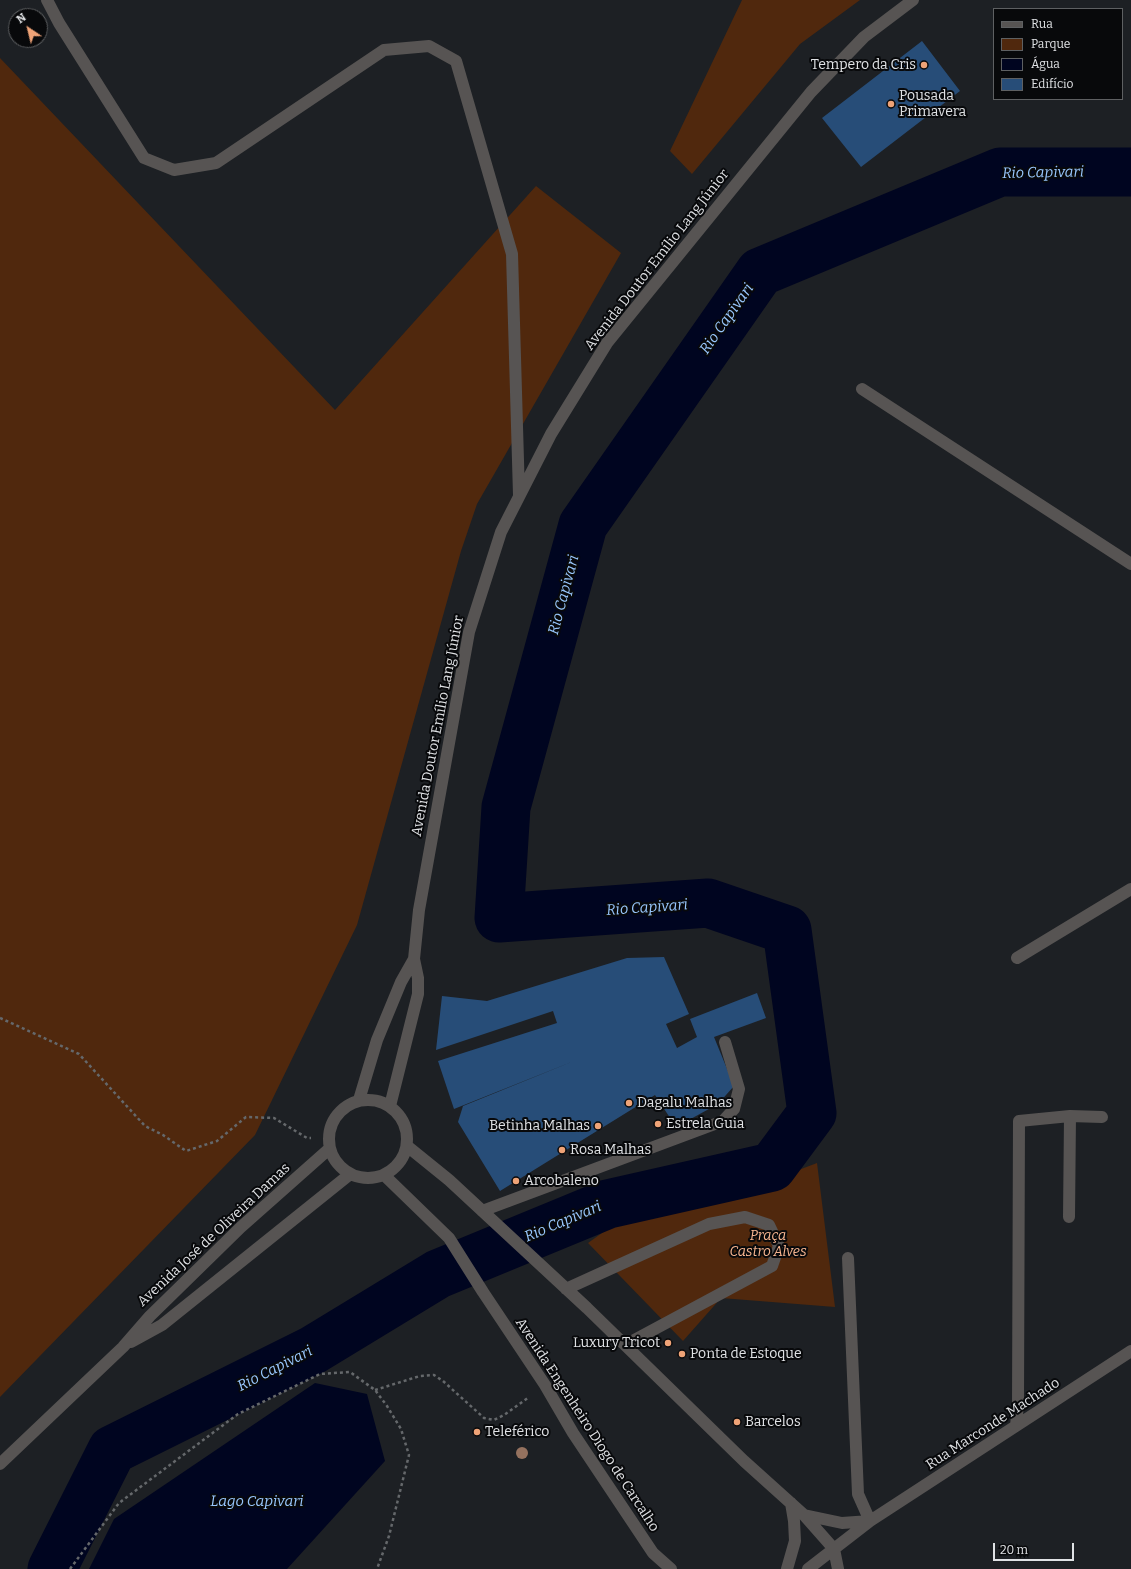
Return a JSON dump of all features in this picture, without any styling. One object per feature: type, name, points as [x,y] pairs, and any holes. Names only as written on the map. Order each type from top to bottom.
[{"type":"street","points":[[47,0],[59,23],[144,158],[174,170],[216,164],[384,50],[429,46],[456,61],[512,254],[520,496]]},
{"type":"street","name":"Avenida Doutor Emílio Lang Júnior","points":[[390,1106],[418,994],[418,978],[414,959],[421,902],[469,632],[501,532],[552,434],[607,343],[811,92],[864,37],[913,0]]},
{"type":"street","points":[[862,389],[1131,564]]},
{"type":"street","points":[[1017,958],[1131,889]]},
{"type":"street","name":"Avenida Doutor Emílio Lang Júnior","points":[[359,1100],[377,1040],[401,982],[414,959]]},
{"type":"street","points":[[485,1215],[723,1121],[734,1109],[739,1089],[725,1042]]},
{"type":"street","points":[[359,1100],[375,1100],[390,1106],[401,1116],[407,1130],[407,1146],[399,1163],[384,1175],[367,1179],[349,1174],[336,1163],[329,1149],[328,1133],[334,1118],[345,1107],[359,1100]]},
{"type":"street","points":[[1069,1217],[1070,1116]]},
{"type":"street","points":[[1016,1426],[1018,1397],[1019,1121],[1070,1116],[1102,1117]]},
{"type":"street","points":[[407,1146],[449,1180],[625,1345],[744,1461],[804,1515],[834,1549],[838,1569]]},
{"type":"street","name":"Avenida José de Oliveira Damas","points":[[0,1464],[123,1347],[150,1316],[241,1227],[329,1149]]},
{"type":"street","name":"Avenida José de Oliveira Damas","points":[[123,1347],[162,1325],[349,1174]]},
{"type":"street","name":"Avenida Engenheiro Diogo de Carcalho","points":[[384,1175],[449,1238],[653,1553],[671,1569]]},
{"type":"street","points":[[566,1289],[709,1224],[745,1217],[769,1225],[779,1246],[772,1266],[625,1345]]},
{"type":"street","points":[[804,1515],[842,1523],[870,1521],[858,1494],[848,1258]]},
{"type":"street","name":"Rua Marconde Machado","points":[[808,1569],[870,1521],[1131,1351]]},
{"type":"street","points":[[787,1569],[795,1541],[791,1503]]},
{"type":"path","points":[[0,1018],[79,1054],[145,1126],[163,1134],[186,1151],[217,1141],[246,1117],[274,1118],[306,1138],[326,1139],[328,1133]]},
{"type":"path","points":[[70,1569],[119,1503],[238,1414],[320,1374],[350,1372],[375,1390],[387,1406],[401,1429],[408,1455],[389,1536],[377,1569]]},
{"type":"path","points":[[375,1390],[420,1376],[434,1375],[443,1381],[484,1418],[494,1420],[504,1415],[545,1385]]},
{"type":"green space","points":[[742,0],[860,0],[800,44],[692,174],[670,151]]},
{"type":"green space","points":[[0,58],[335,410],[536,186],[621,253],[477,504],[461,551],[357,925],[255,1135],[0,1397]]},
{"type":"green space","name":"Praça Castro Alves","points":[[817,1163],[835,1307],[721,1298],[683,1341],[588,1243],[627,1215],[717,1201]]},
{"type":"water","name":"Lago Capivari","points":[[315,1383],[367,1394],[385,1461],[287,1569],[89,1569],[114,1519]]},
{"type":"building","name":"Pousada Primavera","points":[[922,41],[960,91],[861,167],[822,118]]},
{"type":"building","points":[[664,957],[689,1014],[666,1024],[677,1048],[697,1037],[690,1019],[757,993],[766,1018],[714,1037],[734,1086],[718,1104],[676,1127],[655,1095],[500,1191],[458,1122],[463,1106],[574,1061],[454,1109],[438,1061],[557,1023],[553,1011],[436,1050],[442,996],[487,1001],[627,958]]},
{"type":"waterway","name":"Rio Capivari","points":[[52,1569],[112,1450],[313,1350],[438,1274],[608,1204],[772,1167],[812,1113],[787,930],[708,903],[499,918],[506,807],[583,525],[760,272],[1000,172],[1131,172]]},
{"type":"place","name":"Tempero da Cris","points":[[924,65]]},
{"type":"place","name":"Pousada Primavera","points":[[891,104]]},
{"type":"place","name":"Dagalu Malhas","points":[[629,1103]]},
{"type":"place","name":"Estrela Guia","points":[[658,1124]]},
{"type":"place","name":"Betinha Malhas","points":[[598,1126]]},
{"type":"place","name":"Rosa Malhas","points":[[562,1150]]},
{"type":"place","name":"Arcobaleno","points":[[516,1181]]},
{"type":"place","name":"Luxury Tricot","points":[[668,1343]]},
{"type":"place","name":"Ponta de Estoque","points":[[682,1354]]},
{"type":"place","name":"Barcelos","points":[[737,1422]]},
{"type":"place","name":"Teleférico","points":[[477,1432]]}]
